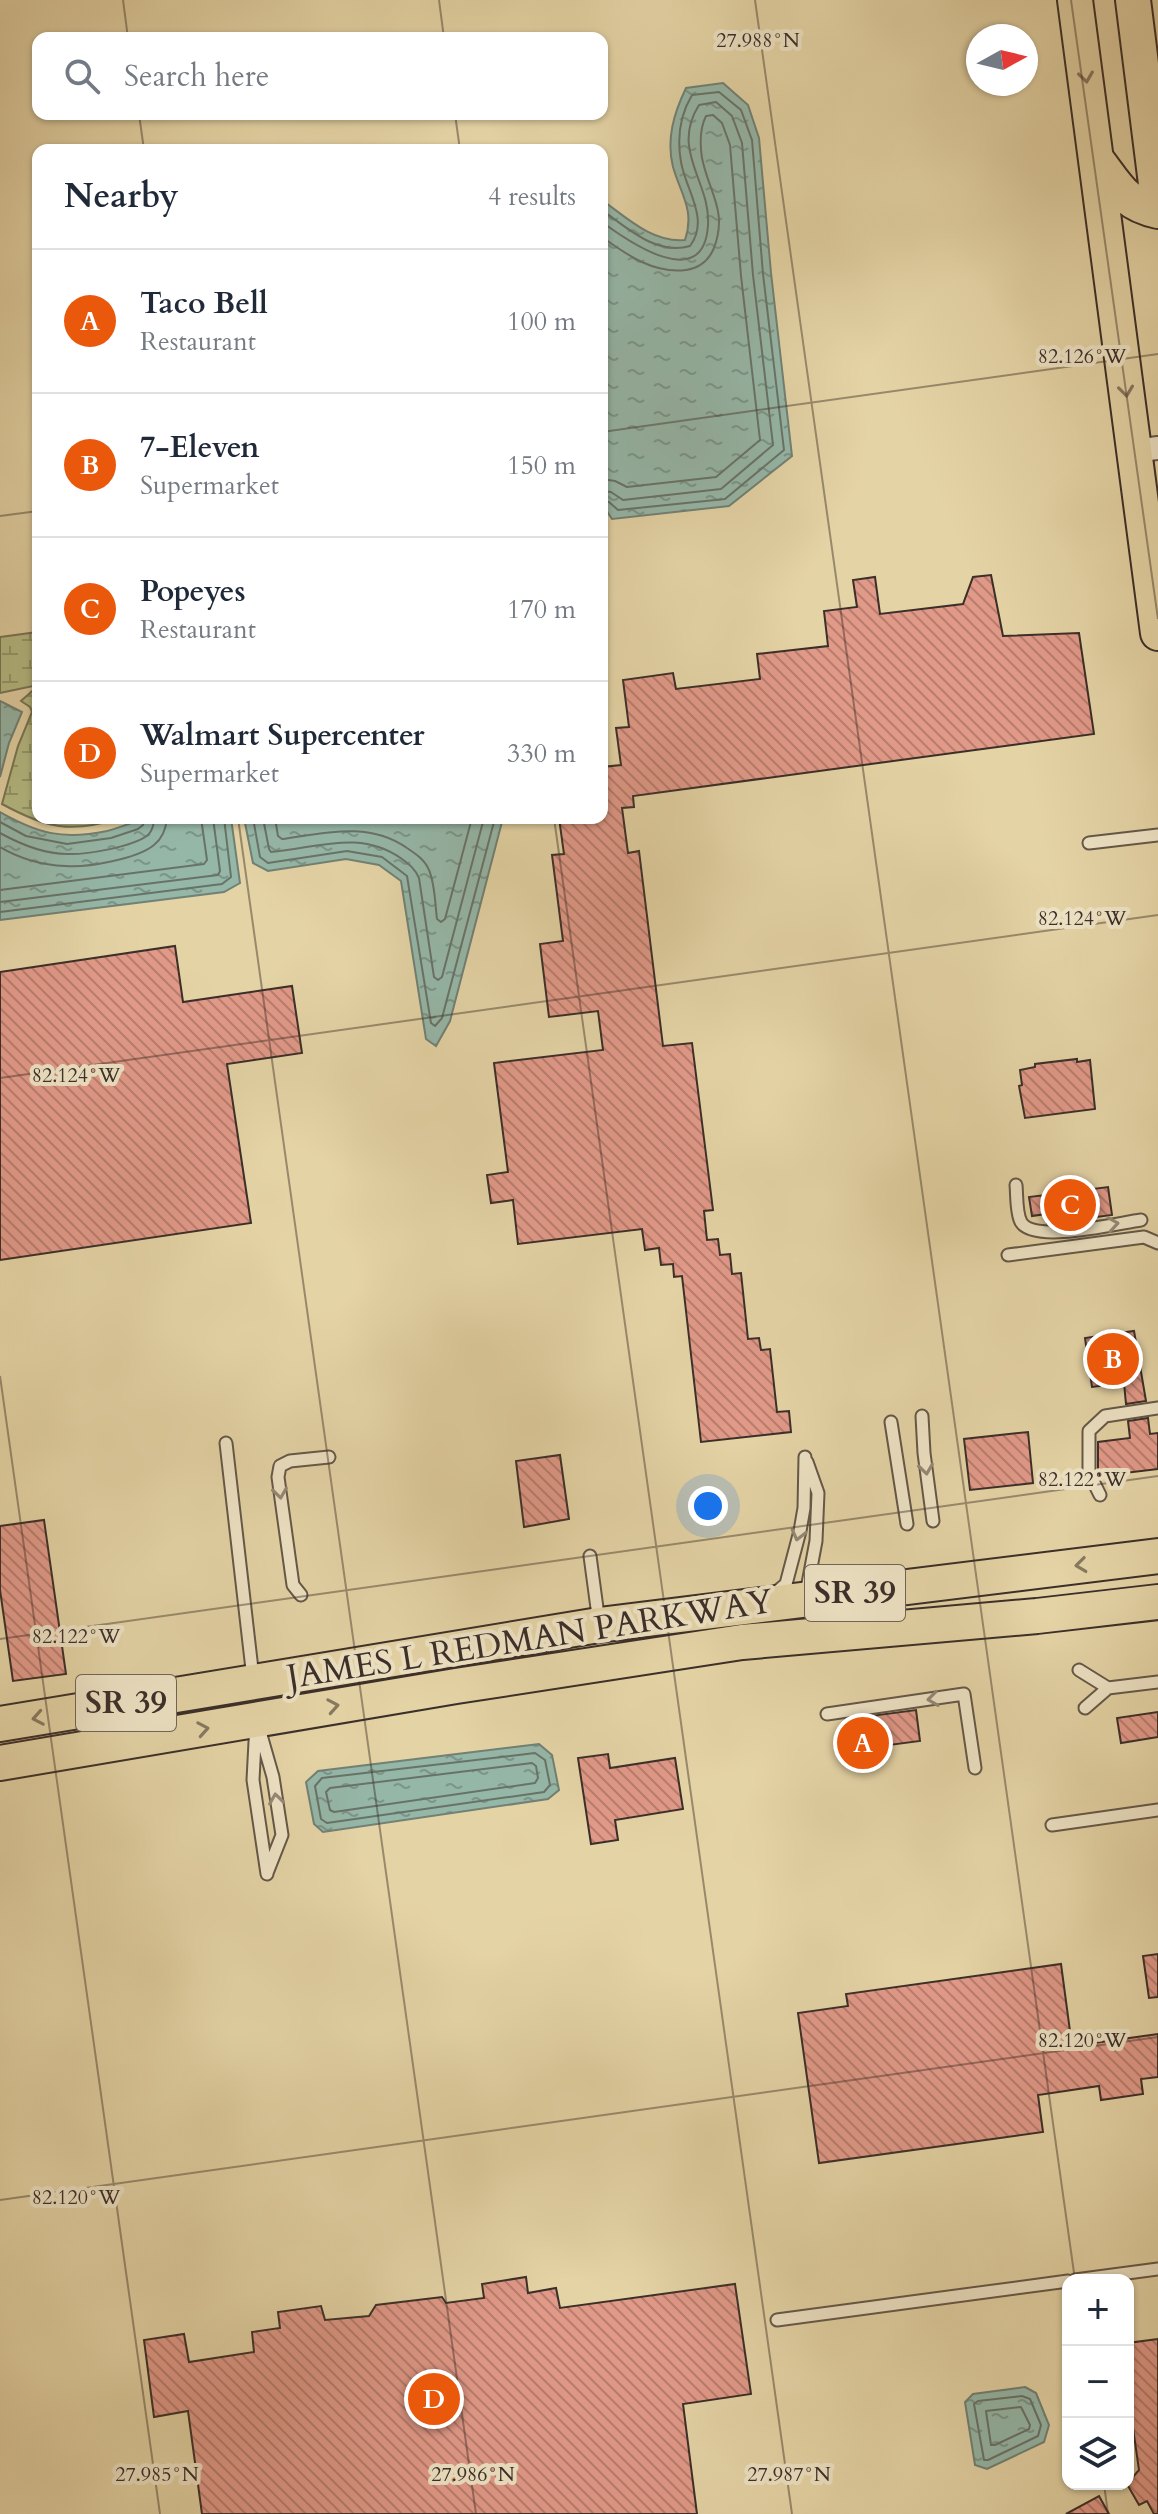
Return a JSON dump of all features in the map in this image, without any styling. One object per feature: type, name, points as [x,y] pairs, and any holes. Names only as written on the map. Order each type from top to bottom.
[{"type":"main road","points":[[1075,0],[1097,159],[1146,449],[1158,633]]},
{"type":"main road","points":[[1133,0],[1158,200]]},
{"type":"main road","points":[[1097,159],[1128,199],[1140,207],[1158,211]]},
{"type":"main road","name":"JAMES L REDMAN PARKWAY","points":[[0,1763],[255,1700],[599,1625],[1158,1556]]},
{"type":"main road","points":[[800,1637],[805,1627],[827,1614],[936,1598],[960,1590],[979,1577]]},
{"type":"main road","points":[[546,1673],[620,1644],[772,1621],[798,1609],[805,1599]]},
{"type":"main road","name":"JAMES L REDMAN PARKWAY","points":[[0,1724],[546,1673],[742,1642],[1158,1602]]},
{"type":"lane","points":[[1089,843],[1158,835]]},
{"type":"lane","points":[[1016,1185],[1020,1221],[1027,1228],[1046,1233],[1141,1220]]},
{"type":"lane","points":[[1008,1255],[1144,1237],[1158,1243]]},
{"type":"lane","points":[[1100,1495],[1089,1473],[1089,1431],[1105,1416],[1158,1408]]},
{"type":"lane","points":[[922,1416],[933,1521]]},
{"type":"lane","points":[[891,1422],[907,1524]]},
{"type":"lane","points":[[226,1443],[255,1700],[273,1777],[282,1835],[267,1874],[253,1780],[255,1700]]},
{"type":"lane","points":[[301,1595],[293,1585],[278,1477],[280,1466],[290,1461],[329,1457]]},
{"type":"lane","points":[[761,1604],[788,1579],[804,1508],[805,1457],[818,1493],[816,1541],[805,1599]]},
{"type":"lane","points":[[590,1556],[599,1625]]},
{"type":"lane","points":[[1079,1670],[1108,1688]]},
{"type":"lane","points":[[1085,1708],[1108,1688],[1158,1682]]},
{"type":"lane","points":[[827,1714],[964,1694],[975,1768]]},
{"type":"lane","points":[[1052,1825],[1158,1810]]},
{"type":"lane","points":[[1120,2274],[1158,2269]]},
{"type":"lane","points":[[777,2320],[1062,2282]]},
{"type":"green space","points":[[32,633],[32,686],[0,693],[0,637]]},
{"type":"green space","points":[[32,691],[32,712],[30,707],[21,701]]},
{"type":"green space","points":[[32,712],[32,819],[2,804],[18,746]]},
{"type":"green space","points":[[50,824],[98,824],[73,827]]},
{"type":"water","points":[[723,83],[748,105],[759,138],[792,456],[729,506],[612,519],[608,513],[608,204],[651,233],[662,238],[685,240],[688,211],[673,167],[670,146],[672,126],[686,88]]},
{"type":"water","points":[[0,701],[22,712],[0,777]]},
{"type":"water","points":[[0,812],[27,826],[64,835],[91,834],[129,824],[232,824],[240,883],[224,892],[0,920]]},
{"type":"water","points":[[245,824],[501,824],[450,1021],[436,1046],[426,1039],[401,881],[379,865],[346,859],[268,871],[253,863]]},
{"type":"water","points":[[539,1744],[552,1755],[559,1790],[548,1799],[323,1832],[314,1824],[306,1782],[318,1771]]},
{"type":"water","points":[[1025,2387],[1036,2393],[1049,2425],[1044,2442],[987,2469],[975,2465],[965,2402],[973,2394]]},
{"type":"building","points":[[991,575],[1003,636],[1079,633],[1094,734],[633,796],[634,807],[622,808],[628,853],[639,851],[663,1046],[692,1043],[713,1210],[704,1211],[707,1240],[718,1239],[720,1255],[730,1254],[732,1274],[741,1273],[748,1339],[759,1338],[761,1350],[770,1349],[777,1412],[789,1411],[791,1432],[701,1442],[682,1276],[674,1277],[673,1264],[661,1265],[659,1248],[645,1250],[642,1229],[518,1244],[513,1200],[491,1203],[487,1175],[508,1172],[494,1063],[603,1050],[598,1011],[549,1017],[540,944],[563,941],[552,855],[564,854],[560,824],[608,824],[608,766],[621,765],[616,728],[629,727],[623,680],[673,673],[676,689],[760,679],[757,654],[828,646],[824,611],[857,607],[853,580],[875,577],[880,614],[963,604],[973,577]]},
{"type":"building","points":[[175,946],[183,1002],[292,986],[302,1053],[227,1064],[251,1223],[0,1260],[0,972]]},
{"type":"building","points":[[1077,1059],[1077,1062],[1090,1060],[1095,1109],[1025,1118],[1019,1086],[1022,1085],[1020,1070],[1035,1067],[1035,1064]]},
{"type":"building","points":[[1108,1187],[1112,1215],[1051,1223],[1047,1223],[1046,1214],[1032,1216],[1029,1197]]},
{"type":"building","points":[[1134,1331],[1146,1401],[1126,1404],[1124,1383],[1092,1387],[1085,1338]]},
{"type":"building","points":[[1148,1418],[1150,1434],[1158,1433],[1158,1469],[1100,1476],[1098,1442],[1130,1438],[1128,1421]]},
{"type":"building","points":[[1028,1432],[1033,1483],[970,1490],[964,1439]]},
{"type":"building","points":[[560,1455],[569,1519],[524,1527],[516,1461]]},
{"type":"building","points":[[44,1520],[66,1674],[13,1681],[0,1590],[0,1526]]},
{"type":"building","points":[[916,1710],[920,1741],[859,1749],[855,1718]]},
{"type":"building","points":[[1158,1712],[1158,1737],[1121,1743],[1117,1718]]},
{"type":"building","points":[[608,1754],[610,1768],[675,1758],[683,1809],[615,1820],[618,1840],[591,1844],[578,1758]]},
{"type":"building","points":[[1158,1954],[1158,1997],[1149,1998],[1143,1956]]},
{"type":"building","points":[[1061,1964],[1072,2046],[1158,2034],[1158,2077],[1141,2079],[1143,2094],[1101,2100],[1099,2086],[1038,2095],[1043,2132],[819,2163],[798,2013],[848,2006],[846,1994]]},
{"type":"building","points":[[526,2277],[528,2293],[556,2288],[560,2308],[735,2284],[751,2394],[683,2404],[697,2514],[202,2514],[188,2411],[154,2417],[144,2340],[184,2334],[189,2362],[254,2352],[252,2332],[280,2328],[278,2312],[321,2306],[325,2320],[369,2316],[376,2305],[442,2297],[446,2303],[484,2298],[482,2284]]},
{"type":"building","points":[[1158,2339],[1158,2514],[1154,2514],[1147,2501],[1139,2505],[1130,2490],[1134,2490],[1134,2476],[1139,2470],[1134,2435],[1134,2342]]},
{"type":"building","points":[[1099,2496],[1109,2514],[1066,2514]]},
{"type":"place","name":"Popeyes","points":[[1070,1205]]},
{"type":"place","name":"7-Eleven","points":[[1113,1359]]},
{"type":"place","name":"Taco Bell","points":[[863,1743]]},
{"type":"place","name":"Walmart Supercenter","points":[[434,2399]]}]
